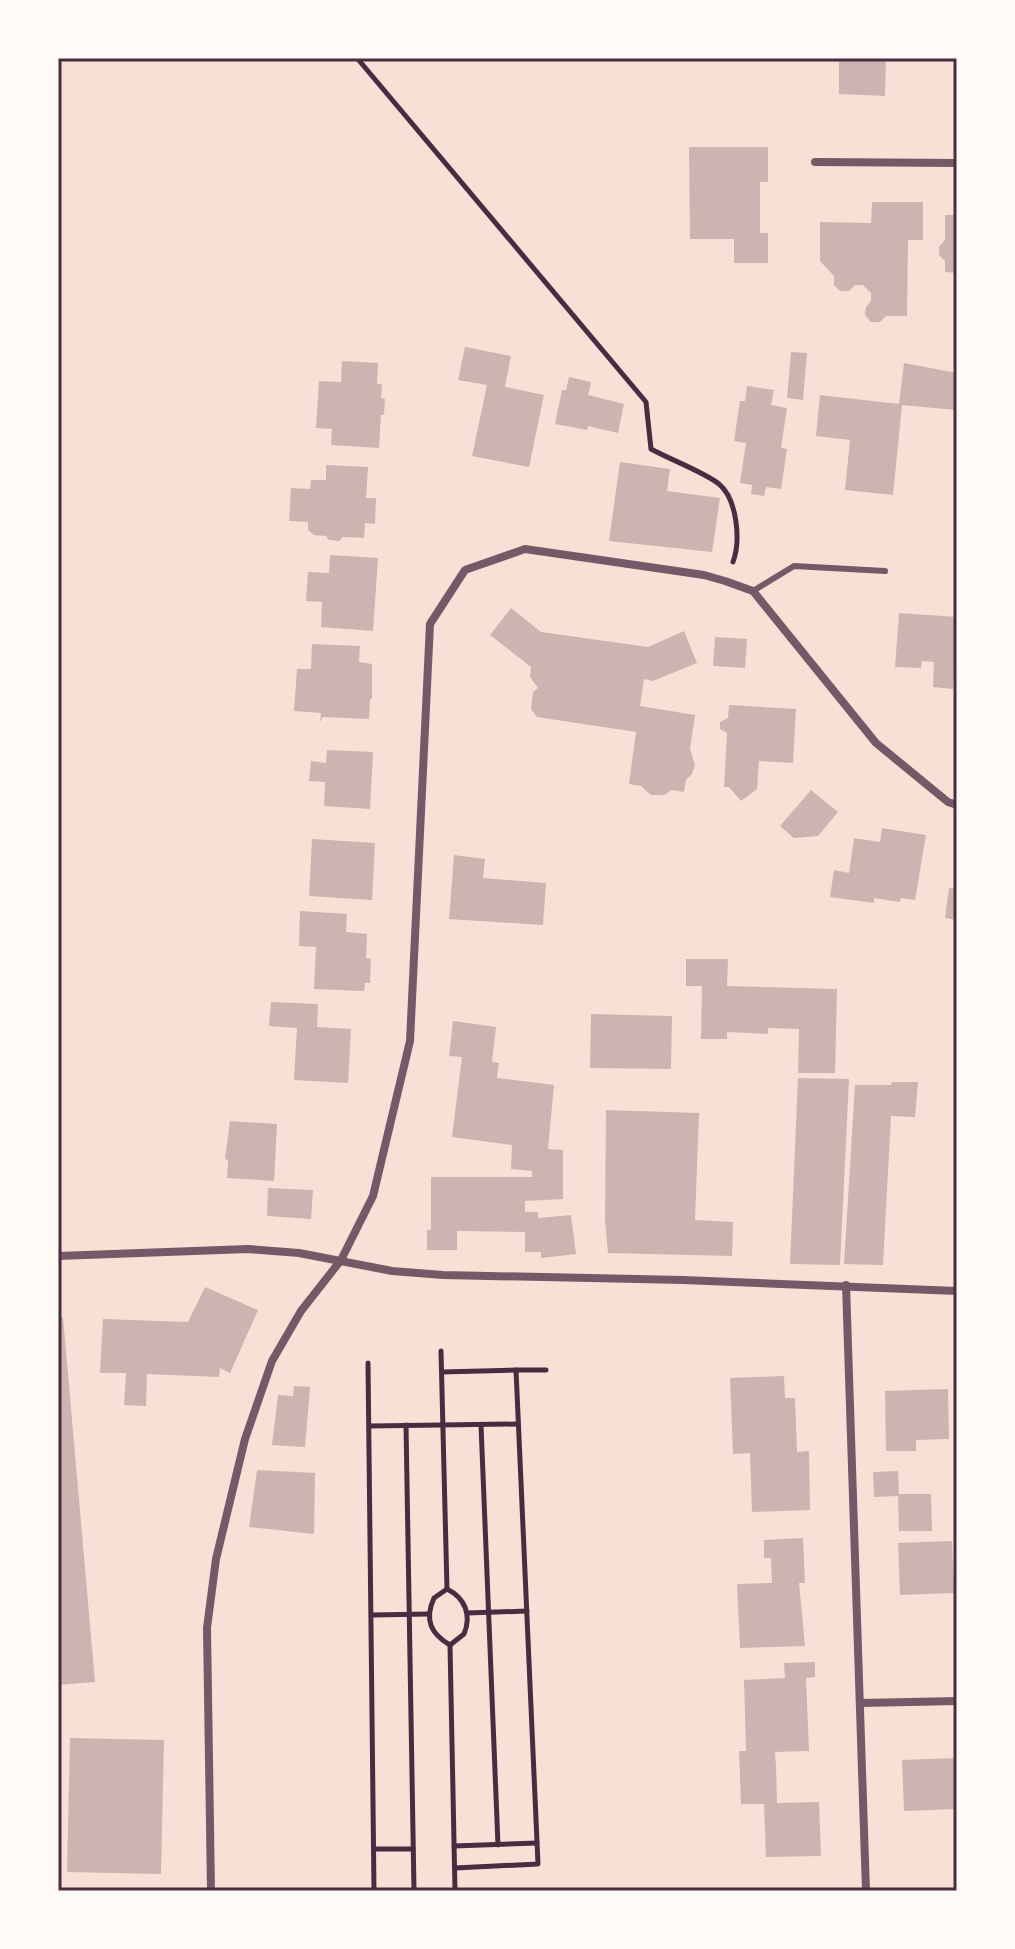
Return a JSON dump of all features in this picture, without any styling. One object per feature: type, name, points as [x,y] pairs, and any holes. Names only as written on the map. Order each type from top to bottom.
[{"type":"street","points":[[815,162],[957,163]]},
{"type":"street","points":[[211,1891],[207,1628],[216,1559],[245,1439],[272,1361],[301,1311],[341,1260],[373,1196],[410,1041],[430,624],[465,570],[525,549],[704,575],[753,591],[876,743],[948,802],[957,805]]},
{"type":"street","points":[[58,1256],[248,1249],[299,1253],[392,1271],[443,1275],[846,1285],[957,1291]]},
{"type":"street","points":[[846,1285],[866,1891]]},
{"type":"street","points":[[861,1703],[957,1701]]},
{"type":"lane","points":[[753,591],[794,566],[885,571]]},
{"type":"path","points":[[357,58],[646,402],[651,449],[721,485],[738,520],[736,552],[725,581]]},
{"type":"path","points":[[441,1351],[447,1589]]},
{"type":"path","points":[[368,1363],[374,1891]]},
{"type":"path","points":[[455,1868],[538,1864],[516,1370]]},
{"type":"path","points":[[442,1372],[546,1370]]},
{"type":"path","points":[[370,1426],[518,1424]]},
{"type":"path","points":[[406,1425],[414,1891]]},
{"type":"path","points":[[481,1425],[498,1845]]},
{"type":"path","points":[[447,1589],[461,1599],[467,1613],[464,1634],[450,1645]]},
{"type":"path","points":[[447,1589],[434,1598],[429,1614],[434,1636],[450,1645]]},
{"type":"path","points":[[467,1613],[527,1611]]},
{"type":"path","points":[[372,1615],[429,1614]]},
{"type":"path","points":[[450,1645],[455,1891]]},
{"type":"path","points":[[454,1846],[537,1843]]},
{"type":"path","points":[[374,1849],[413,1849]]},
{"type":"building","points":[[839,58],[886,58],[885,96],[839,94]]},
{"type":"building","points":[[689,147],[768,147],[768,182],[760,182],[760,233],[768,233],[768,263],[734,263],[734,239],[690,239]]},
{"type":"building","points":[[872,202],[923,202],[923,240],[908,240],[907,316],[886,316],[880,322],[871,322],[865,315],[871,293],[863,285],[840,291],[834,285],[834,276],[820,261],[820,222],[871,223]]},
{"type":"building","points":[[945,215],[957,215],[957,273],[945,272],[945,261],[939,255],[939,247],[945,240]]},
{"type":"building","points":[[465,347],[511,356],[505,387],[544,395],[529,467],[472,456],[487,385],[458,380]]},
{"type":"building","points":[[791,352],[807,353],[803,400],[787,398]]},
{"type":"building","points":[[342,361],[378,363],[377,384],[382,384],[381,398],[385,399],[379,448],[331,445],[332,429],[316,428],[319,381],[341,382]]},
{"type":"building","points":[[904,363],[957,373],[957,410],[902,405],[893,495],[845,490],[850,440],[816,436],[820,395],[899,404]]},
{"type":"building","points":[[569,377],[591,382],[588,395],[624,404],[618,433],[588,426],[587,430],[555,424],[562,390],[566,390]]},
{"type":"building","points":[[747,386],[774,390],[771,405],[787,408],[781,448],[787,449],[781,489],[766,487],[764,496],[751,494],[752,485],[740,483],[746,443],[734,441],[740,401],[745,401]]},
{"type":"building","points":[[620,462],[670,469],[667,491],[720,498],[712,552],[609,541]]},
{"type":"building","points":[[326,465],[368,467],[366,498],[376,498],[375,524],[365,523],[364,538],[329,540],[308,530],[308,522],[289,521],[291,488],[310,489],[311,480],[326,480]]},
{"type":"building","points":[[330,555],[378,558],[373,631],[321,627],[322,602],[306,601],[308,572],[329,573]]},
{"type":"building","points":[[511,608],[541,632],[648,647],[684,631],[697,663],[653,681],[644,679],[640,706],[695,715],[690,749],[695,765],[686,780],[684,792],[672,790],[664,795],[651,795],[641,786],[629,784],[636,732],[537,717],[531,709],[533,692],[538,688],[530,677],[531,667],[490,635]]},
{"type":"building","points":[[899,613],[957,617],[957,671],[954,670],[953,689],[933,687],[934,662],[922,661],[921,668],[895,667]]},
{"type":"building","points":[[715,637],[747,639],[745,668],[713,666]]},
{"type":"building","points":[[312,644],[360,646],[359,662],[372,664],[369,719],[323,717],[320,722],[321,713],[294,711],[297,669],[311,669]]},
{"type":"building","points":[[729,705],[796,709],[793,763],[759,761],[757,789],[741,801],[729,787],[724,787],[727,733],[720,729],[720,722],[728,718]]},
{"type":"building","points":[[327,750],[373,752],[370,809],[324,806],[325,782],[309,781],[311,761],[326,763]]},
{"type":"building","points":[[811,790],[838,812],[818,836],[794,838],[780,826]]},
{"type":"building","points":[[882,828],[926,835],[915,900],[901,898],[900,902],[874,898],[874,903],[830,897],[834,870],[849,873],[854,838],[880,842]]},
{"type":"building","points":[[312,839],[375,843],[372,900],[309,896]]},
{"type":"building","points":[[454,855],[485,859],[483,878],[546,883],[543,925],[449,919]]},
{"type":"building","points":[[949,888],[957,889],[957,920],[945,918]]},
{"type":"building","points":[[300,911],[347,914],[346,932],[367,934],[366,958],[371,959],[370,983],[365,983],[364,991],[314,989],[316,947],[299,946]]},
{"type":"building","points":[[686,959],[728,959],[727,986],[837,989],[835,1073],[798,1073],[799,1029],[768,1028],[768,1034],[727,1032],[727,1039],[701,1039],[702,986],[686,986]]},
{"type":"building","points":[[271,1002],[318,1004],[317,1027],[351,1029],[348,1083],[294,1080],[297,1028],[269,1026]]},
{"type":"building","points":[[591,1014],[672,1016],[671,1069],[590,1068]]},
{"type":"building","points":[[453,1021],[496,1027],[492,1062],[499,1063],[497,1078],[554,1085],[548,1149],[563,1150],[563,1199],[525,1201],[525,1212],[538,1212],[538,1218],[571,1215],[576,1254],[541,1258],[541,1252],[525,1252],[525,1232],[457,1231],[457,1250],[427,1250],[427,1230],[431,1230],[431,1177],[532,1177],[532,1171],[511,1169],[512,1145],[452,1137],[462,1057],[449,1056]]},
{"type":"building","points":[[798,1078],[849,1079],[840,1265],[790,1264]]},
{"type":"building","points":[[892,1082],[918,1082],[915,1117],[891,1116],[883,1265],[844,1264],[855,1085],[891,1085]]},
{"type":"building","points":[[606,1110],[699,1113],[695,1220],[733,1222],[732,1256],[608,1253],[605,1221]]},
{"type":"building","points":[[230,1121],[277,1124],[274,1181],[227,1178],[228,1160],[225,1159]]},
{"type":"building","points":[[268,1188],[313,1190],[311,1219],[267,1216]]},
{"type":"building","points":[[205,1287],[258,1310],[230,1373],[220,1368],[219,1377],[147,1374],[146,1406],[124,1405],[126,1373],[100,1373],[103,1319],[188,1322]]},
{"type":"building","points":[[58,1317],[63,1317],[95,1682],[58,1685]]},
{"type":"building","points":[[784,1376],[785,1398],[795,1398],[797,1452],[809,1451],[810,1510],[752,1512],[750,1453],[733,1454],[730,1378]]},
{"type":"building","points":[[294,1386],[310,1387],[305,1447],[272,1445],[278,1395],[293,1396]]},
{"type":"building","points":[[948,1389],[949,1439],[916,1440],[916,1451],[886,1451],[885,1391]]},
{"type":"building","points":[[257,1470],[315,1473],[314,1534],[249,1527]]},
{"type":"building","points":[[898,1471],[899,1494],[931,1494],[932,1531],[899,1531],[898,1496],[874,1497],[873,1472]]},
{"type":"building","points":[[803,1538],[805,1583],[799,1583],[805,1646],[740,1648],[737,1584],[772,1583],[771,1558],[764,1558],[764,1540]]},
{"type":"building","points":[[952,1541],[954,1593],[900,1595],[898,1543]]},
{"type":"building","points":[[815,1662],[815,1677],[806,1678],[809,1751],[775,1752],[777,1803],[819,1802],[821,1856],[766,1857],[764,1804],[741,1804],[739,1751],[746,1751],[744,1680],[785,1678],[784,1663]]},
{"type":"building","points":[[70,1738],[164,1740],[161,1874],[67,1872]]},
{"type":"building","points":[[956,1758],[957,1809],[904,1811],[902,1760]]}]
